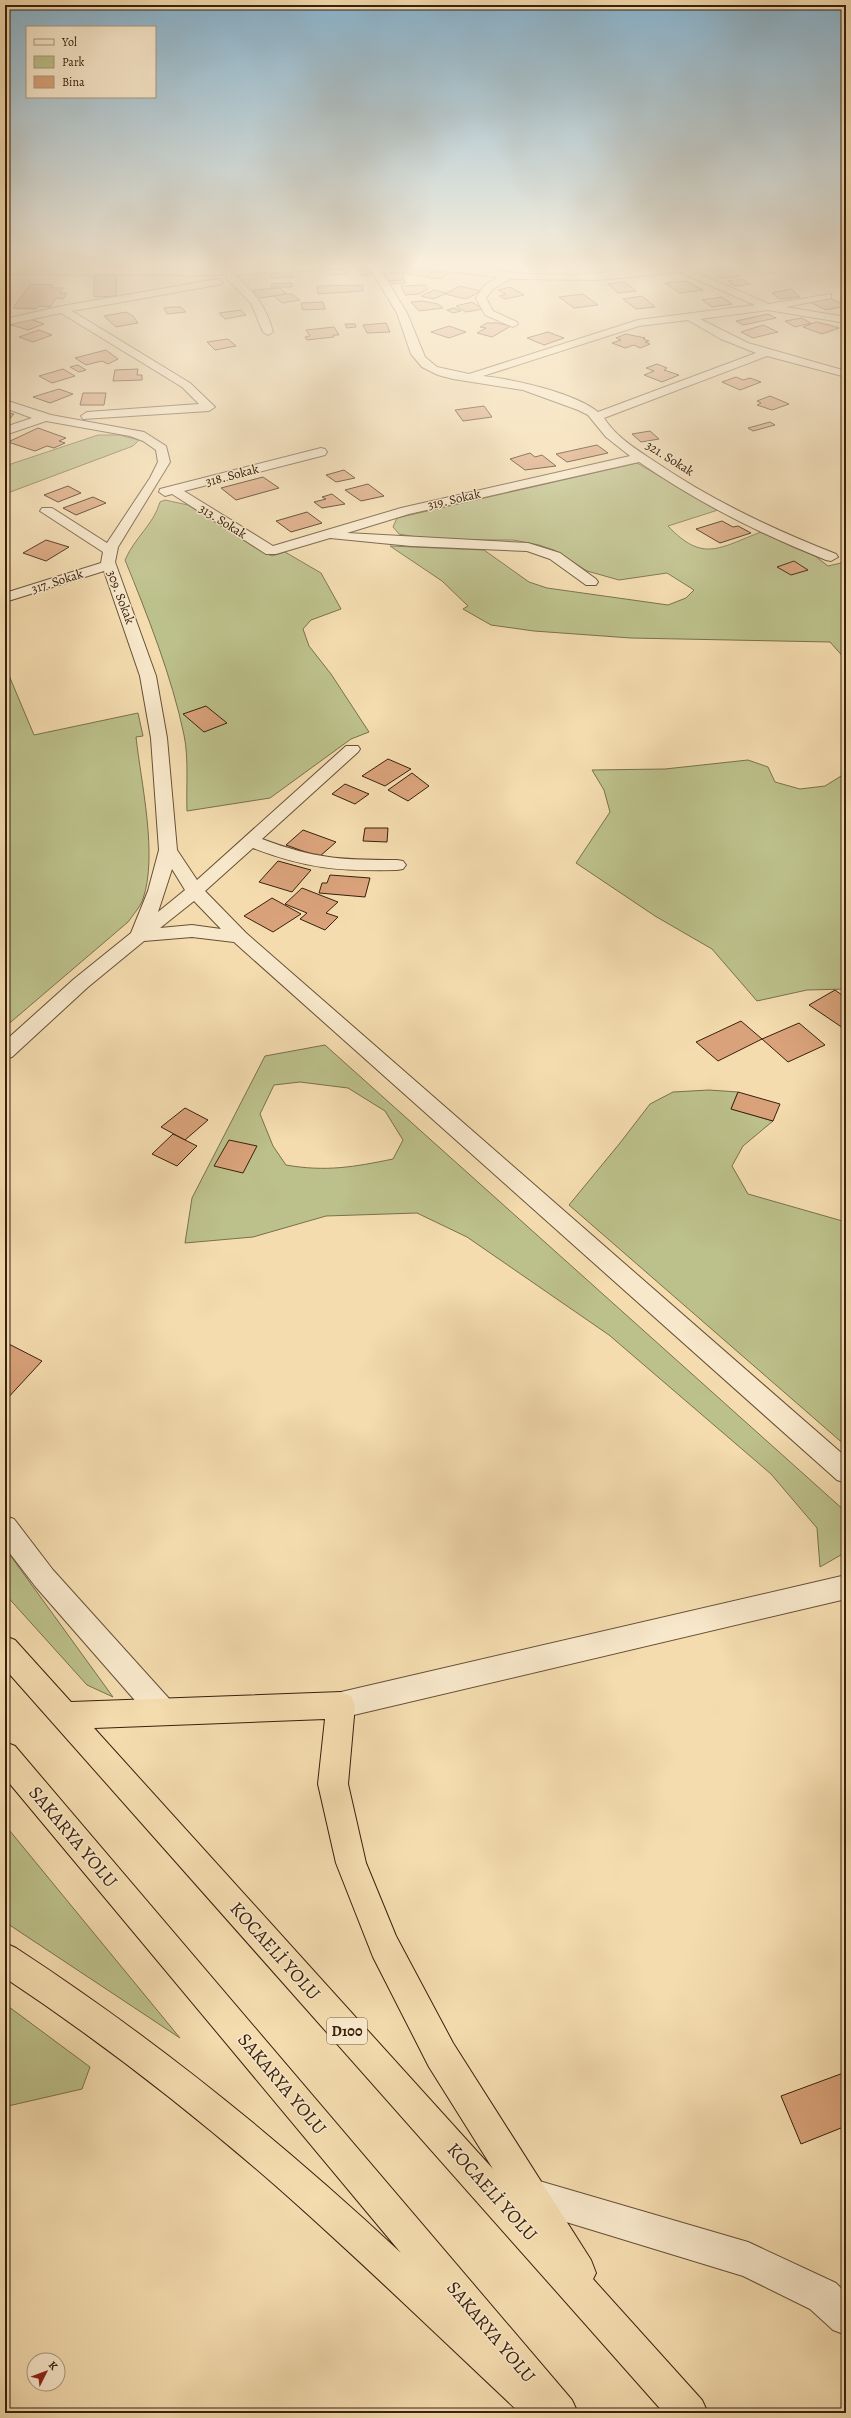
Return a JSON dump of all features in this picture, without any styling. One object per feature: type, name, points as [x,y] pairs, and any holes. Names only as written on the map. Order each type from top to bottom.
[{"type":"highway","name":"KOCAELİ YOLU","points":[[5,1649],[689,2413]]},
{"type":"highway","points":[[64,1716],[341,1705],[333,1784],[351,1863],[384,1946],[441,2055],[611,2325]]},
{"type":"highway","name":"SAKARYA YOLU","points":[[5,1756],[559,2413]]},
{"type":"highway","points":[[5,1959],[81,2010],[188,2091],[288,2174],[546,2413]]},
{"type":"street","points":[[5,431],[50,418],[209,407],[186,385],[173,377]]},
{"type":"street","name":"321. Sokak","points":[[469,377],[540,391],[585,408],[598,416],[610,433],[640,458],[753,524],[831,557]]},
{"type":"street","points":[[598,416],[702,377]]},
{"type":"street","name":"309. Sokak","points":[[5,404],[50,418],[133,432],[157,443],[162,449],[164,462],[110,550],[109,565],[134,632],[148,676],[159,738],[168,850],[195,891],[240,937],[846,1472]]},
{"type":"street","name":"318. Sokak","points":[[143,498],[321,452]]},
{"type":"street","name":"319. Sokak","points":[[271,551],[406,511],[640,458]]},
{"type":"street","name":"313. Sokak","points":[[174,490],[271,551]]},
{"type":"street","points":[[47,511],[110,550]]},
{"type":"street","points":[[324,535],[410,542],[528,547],[555,556],[591,582]]},
{"type":"street","name":"317. Sokak","points":[[5,598],[109,565]]},
{"type":"street","points":[[5,1052],[81,983],[195,891],[352,749]]},
{"type":"street","points":[[251,841],[291,856],[339,866],[397,865]]},
{"type":"street","points":[[139,936],[158,891],[168,850]]},
{"type":"street","points":[[139,936],[192,931],[240,937]]},
{"type":"street","points":[[5,1527],[44,1578],[163,1712]]},
{"type":"street","points":[[341,1705],[846,1587]]},
{"type":"street","points":[[529,2195],[748,2260],[823,2296],[846,2317]]},
{"type":"green space","points":[[98,435],[119,435],[139,440],[133,446],[5,494],[5,466]]},
{"type":"green space","points":[[637,463],[718,510],[668,526],[680,538],[691,545],[712,549],[734,543],[761,532],[815,556],[828,566],[841,563],[846,567],[846,660],[830,642],[631,638],[534,631],[491,625],[463,609],[468,606],[442,581],[390,546],[484,550],[529,582],[547,588],[668,605],[686,598],[694,590],[667,573],[619,580],[587,571],[554,550],[539,545],[513,540],[434,540],[399,534],[393,527],[397,518]]},
{"type":"green space","points":[[165,500],[188,505],[265,553],[272,556],[285,552],[321,573],[341,609],[311,620],[303,629],[309,646],[331,674],[369,732],[351,739],[270,798],[187,811],[186,744],[179,713],[166,668],[125,560],[134,544],[149,524],[160,502]]},
{"type":"green space","points":[[5,666],[34,735],[138,713],[143,736],[136,737],[147,819],[149,862],[143,899],[128,922],[5,1027]]},
{"type":"green space","points":[[748,760],[768,767],[775,782],[800,789],[825,786],[846,773],[846,989],[807,990],[757,1001],[712,949],[655,916],[576,863],[610,812],[604,790],[592,770],[665,769]]},
{"type":"green space","points":[[325,1045],[846,1512],[846,1552],[820,1567],[817,1528],[771,1474],[609,1335],[467,1237],[417,1213],[326,1216],[253,1237],[185,1243],[192,1198],[265,1056]],"holes":[[[300,1082],[348,1088],[385,1111],[403,1140],[393,1159],[340,1168],[314,1168],[286,1165],[273,1146],[260,1114],[274,1085]]]},
{"type":"green space","points":[[709,1090],[738,1092],[731,1109],[773,1121],[743,1146],[732,1166],[748,1194],[846,1222],[846,1446],[569,1205],[650,1104],[673,1092]]},
{"type":"green space","points":[[5,1548],[113,1697],[87,1685],[5,1594]]},
{"type":"green space","points":[[5,1825],[180,2038],[5,1922]]},
{"type":"green space","points":[[5,2004],[90,2067],[82,2089],[8,2106],[5,2104]]},
{"type":"building","points":[[41,377],[72,377],[52,383]]},
{"type":"building","points":[[114,377],[142,377],[142,380],[113,381]]},
{"type":"building","points":[[649,377],[675,377],[662,382]]},
{"type":"building","points":[[736,377],[743,380],[750,378],[761,382],[740,390],[722,382]]},
{"type":"building","points":[[59,389],[73,394],[50,403],[33,397]]},
{"type":"building","points":[[83,393],[106,393],[104,405],[80,405]]},
{"type":"building","points":[[770,396],[789,404],[772,410],[757,405],[761,403],[757,401]]},
{"type":"building","points":[[484,406],[492,417],[463,421],[455,410]]},
{"type":"building","points":[[5,413],[14,414],[5,424]]},
{"type":"building","points":[[770,422],[775,425],[753,431],[748,428]]},
{"type":"building","points":[[38,428],[66,438],[59,441],[65,443],[54,448],[47,446],[35,451],[8,442]]},
{"type":"building","points":[[650,431],[659,439],[641,442],[632,434]]},
{"type":"building","points":[[597,445],[608,453],[567,462],[556,454]]},
{"type":"building","points":[[530,453],[535,457],[542,455],[556,466],[525,470],[510,459]]},
{"type":"building","points":[[344,470],[355,478],[336,482],[326,475]]},
{"type":"building","points":[[263,477],[279,488],[236,500],[221,488]]},
{"type":"building","points":[[368,484],[384,496],[361,501],[345,490]]},
{"type":"building","points":[[68,486],[81,493],[58,502],[44,495]]},
{"type":"building","points":[[332,494],[345,504],[322,508],[314,502],[326,499],[322,497]]},
{"type":"building","points":[[93,497],[106,503],[76,515],[63,508]]},
{"type":"building","points":[[307,512],[322,523],[291,532],[276,521]]},
{"type":"building","points":[[722,521],[733,527],[738,526],[751,533],[720,543],[696,529]]},
{"type":"building","points":[[46,540],[69,547],[46,561],[23,553]]},
{"type":"building","points":[[794,561],[808,570],[791,575],[777,567]]},
{"type":"building","points":[[206,706],[227,723],[204,732],[183,714]]},
{"type":"building","points":[[388,759],[411,769],[385,786],[362,776]]},
{"type":"building","points":[[412,773],[429,786],[408,801],[388,790]]},
{"type":"building","points":[[345,784],[369,794],[355,804],[332,794]]},
{"type":"building","points":[[365,828],[388,828],[387,842],[363,841]]},
{"type":"building","points":[[303,830],[336,842],[319,857],[286,845]]},
{"type":"building","points":[[278,861],[311,870],[292,892],[259,882]]},
{"type":"building","points":[[330,875],[370,878],[365,897],[319,893],[322,883],[327,883]]},
{"type":"building","points":[[302,888],[338,902],[326,913],[338,917],[325,930],[300,919],[307,913],[285,904]]},
{"type":"building","points":[[272,898],[301,914],[273,932],[244,916]]},
{"type":"building","points":[[835,990],[846,998],[846,1027],[843,1028],[809,1005]]},
{"type":"building","points":[[741,1021],[762,1039],[718,1061],[696,1042]]},
{"type":"building","points":[[799,1023],[825,1045],[788,1062],[762,1039]]},
{"type":"building","points":[[738,1092],[780,1104],[773,1121],[731,1109]]},
{"type":"building","points":[[185,1108],[208,1120],[185,1140],[161,1127]]},
{"type":"building","points":[[173,1134],[197,1146],[177,1166],[152,1154]]},
{"type":"building","points":[[229,1140],[257,1146],[243,1173],[214,1166]]},
{"type":"building","points":[[5,1342],[42,1361],[5,1401]]},
{"type":"building","points":[[846,2072],[846,2126],[801,2144],[781,2096]]}]
